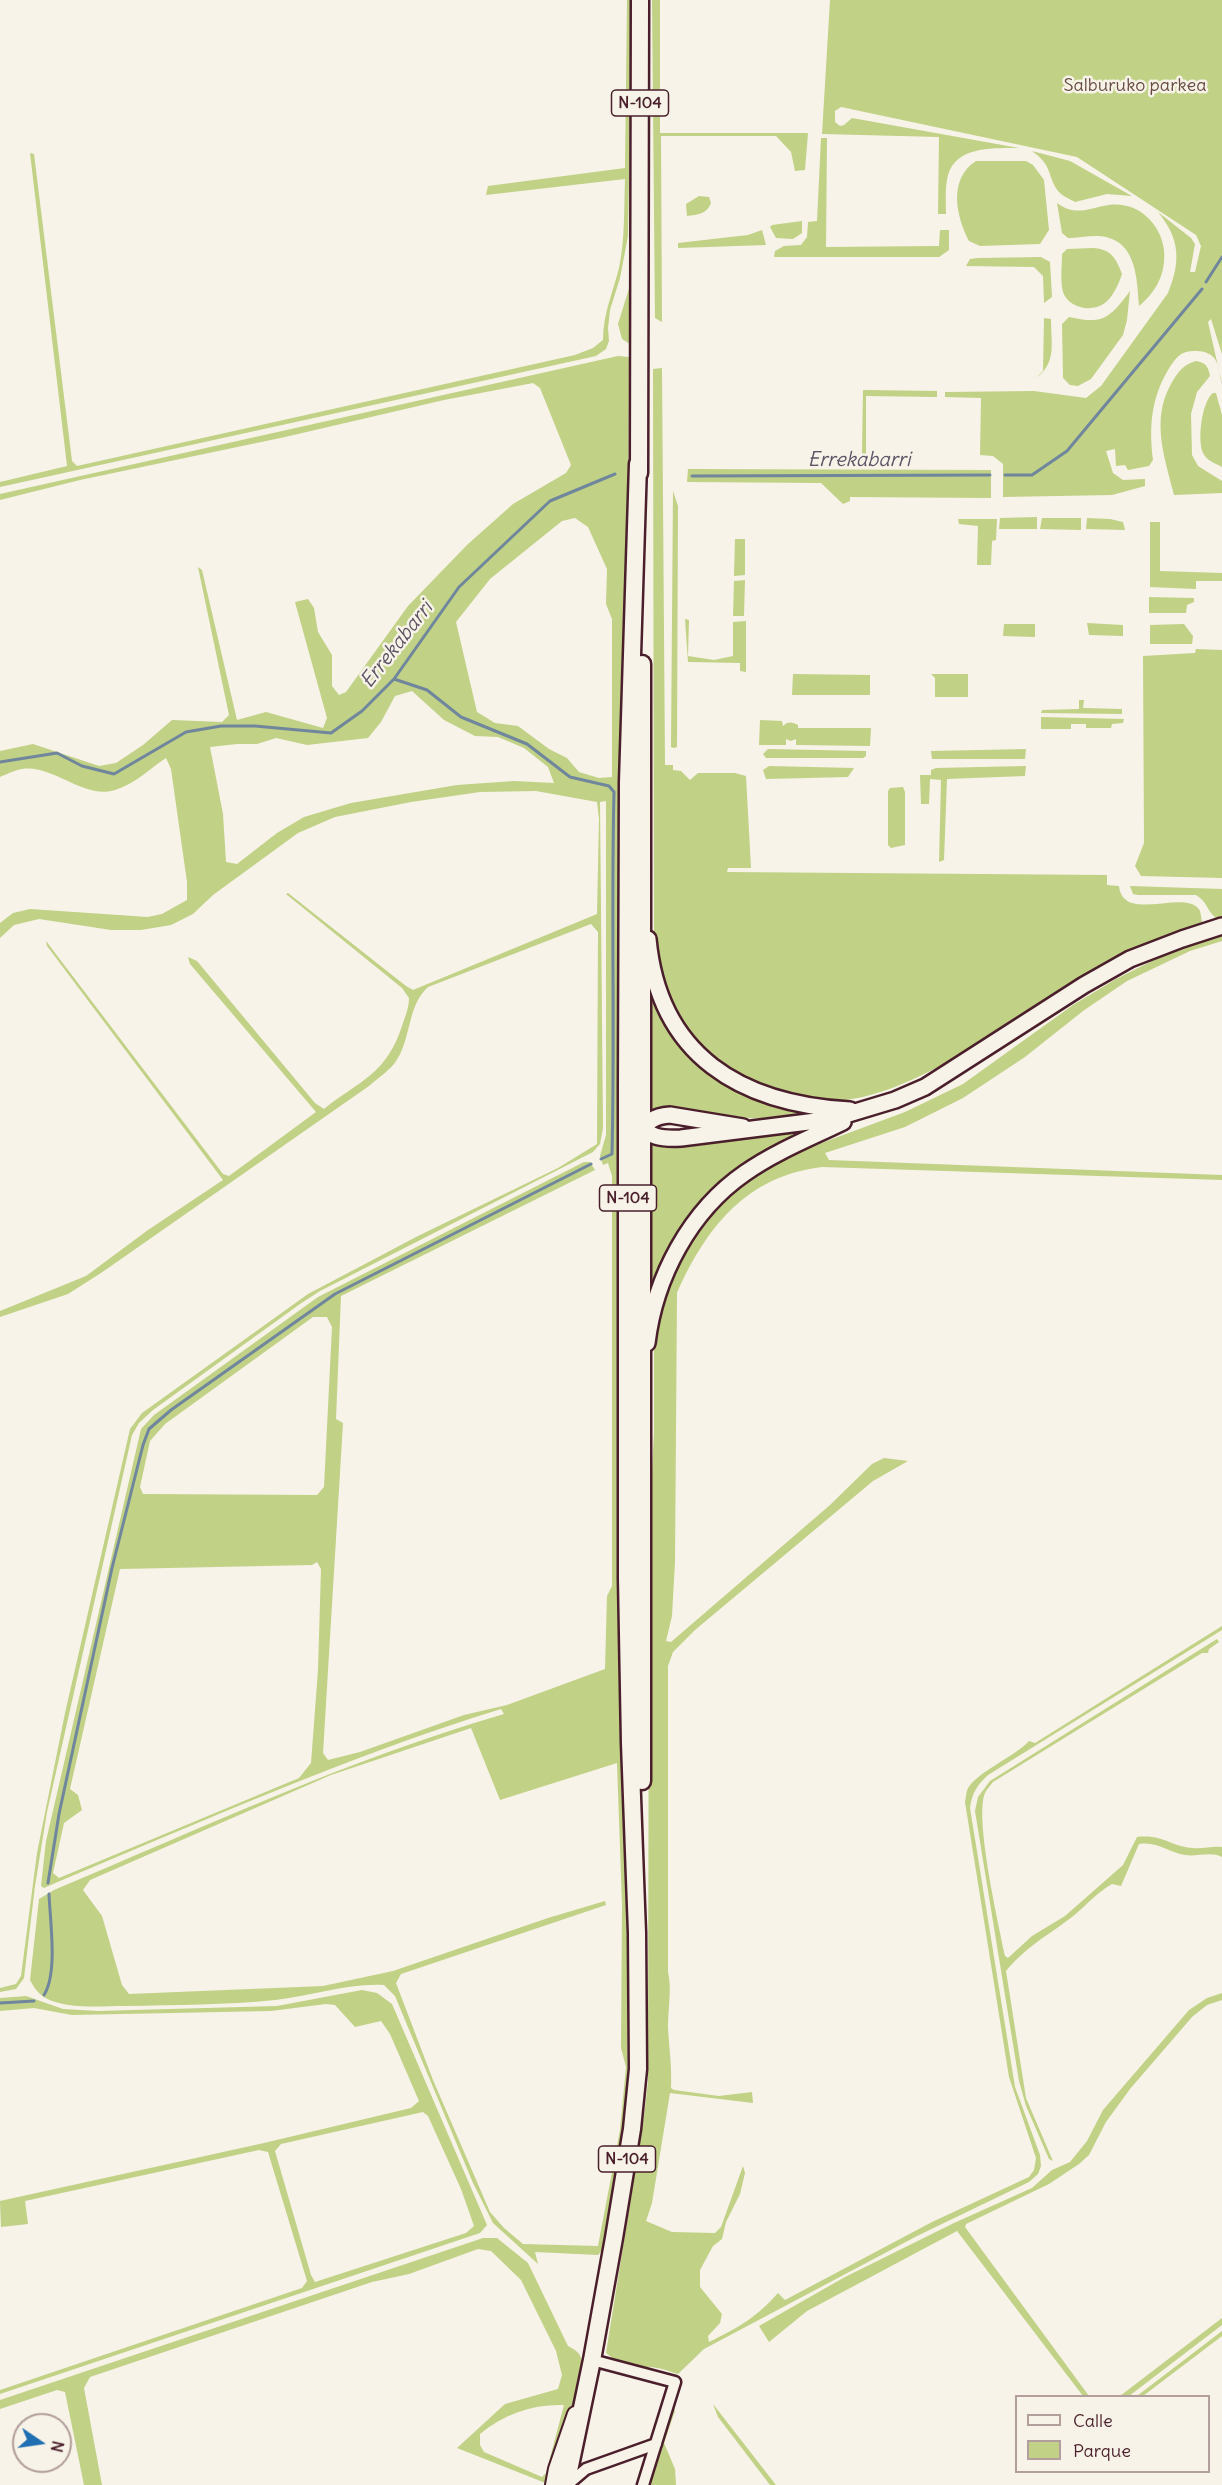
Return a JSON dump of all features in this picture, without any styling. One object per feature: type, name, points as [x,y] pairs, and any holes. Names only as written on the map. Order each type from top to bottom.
[{"type":"main road","name":"N-104","points":[[637,1933],[628,1625],[627,1085],[628,782],[638,464],[640,0]]},
{"type":"main road","name":"N-104","points":[[567,2485],[592,2360],[636,2096],[642,1713],[640,1405],[642,534],[638,464]]},
{"type":"main road","points":[[642,884],[650,955],[656,981],[665,1006],[678,1030],[696,1051],[715,1069],[757,1093],[804,1106],[868,1110]]},
{"type":"main road","points":[[640,1405],[654,1299],[667,1268],[702,1213],[723,1191],[744,1174],[790,1147],[868,1110],[925,1087],[1084,985],[1130,959],[1222,926]]},
{"type":"main road","points":[[627,1085],[634,1116],[642,1129],[651,1136],[665,1139],[832,1119],[868,1110]]},
{"type":"main road","points":[[628,1220],[632,1158],[636,1140],[648,1121],[670,1114],[748,1128]]},
{"type":"street","points":[[592,2360],[675,2382],[643,2485]]},
{"type":"street","points":[[553,2485],[571,2423],[586,2390]]},
{"type":"street","points":[[567,2485],[586,2469],[656,2444]]},
{"type":"green space","points":[[627,0],[632,0],[628,236],[620,278],[610,310],[609,341],[606,349],[596,356],[0,487],[0,482],[67,466],[30,153],[34,154],[72,461],[77,466],[575,355],[593,348],[603,340],[606,312],[619,268],[625,179],[486,195],[488,186],[625,168]]},
{"type":"green space","points":[[652,0],[660,0],[660,133],[808,133],[805,170],[795,171],[791,152],[776,136],[661,136],[662,322],[655,318]]},
{"type":"green space","name":"Salburuko parkea","points":[[830,0],[1222,0],[1222,354],[1211,319],[1208,322],[1218,365],[1213,356],[1208,353],[1191,351],[1180,355],[1171,365],[1162,381],[1155,403],[1151,436],[1153,460],[1149,466],[1128,470],[1125,465],[1116,466],[1115,449],[1106,451],[1113,473],[1123,480],[1145,479],[1145,486],[1112,495],[1003,497],[1003,464],[993,456],[980,455],[981,398],[945,397],[945,392],[1034,391],[1086,398],[1101,386],[1168,293],[1175,271],[1176,251],[1171,232],[1158,212],[1191,238],[1195,244],[1190,272],[1195,272],[1201,246],[1196,235],[1077,157],[841,107],[835,111],[835,122],[840,126],[852,118],[1019,148],[975,151],[957,161],[950,169],[947,180],[946,214],[938,214],[939,137],[822,134]]},
{"type":"green space","points":[[821,138],[827,138],[826,247],[939,246],[940,230],[949,230],[949,250],[939,257],[774,257],[775,251],[784,246],[801,245],[807,237],[808,222],[817,221]]},
{"type":"green space","points":[[1032,151],[1070,161],[1132,196],[1107,194],[1075,202],[1058,191],[1047,166]]},
{"type":"green space","points":[[976,161],[1026,161],[1033,165],[1044,180],[1049,230],[1040,244],[980,246],[969,241],[964,231],[957,198],[961,178]]},
{"type":"green space","points":[[699,196],[709,197],[711,203],[709,207],[701,213],[687,216],[686,204]]},
{"type":"green space","points":[[1057,203],[1077,211],[1109,205],[1129,207],[1138,210],[1153,223],[1162,240],[1164,250],[1162,274],[1151,294],[1139,306],[1136,275],[1130,255],[1124,247],[1116,241],[1101,236],[1068,238],[1062,233]]},
{"type":"green space","points":[[802,221],[802,233],[793,239],[776,238],[770,227],[772,225]]},
{"type":"green space","points":[[762,230],[766,245],[678,248],[678,243],[748,235]]},
{"type":"green space","points":[[1093,248],[1109,252],[1122,274],[1114,292],[1106,302],[1095,307],[1082,308],[1070,302],[1063,292],[1062,254],[1067,249]]},
{"type":"green space","points":[[1041,257],[1050,262],[1052,297],[1044,303],[1043,276],[1034,267],[966,266],[970,259],[978,258]]},
{"type":"green space","points":[[631,282],[630,344],[622,339],[618,324]]},
{"type":"green space","points":[[1130,291],[1123,335],[1091,379],[1078,386],[1070,385],[1063,378],[1062,324],[1069,317],[1090,320],[1105,317],[1117,308]]},
{"type":"green space","points":[[1044,318],[1051,319],[1051,352],[1047,366],[1043,372],[1036,378],[1043,371]]},
{"type":"green space","points":[[618,356],[629,357],[628,524],[621,731],[628,2089],[603,2249],[598,2255],[535,2252],[538,2264],[493,2223],[473,2183],[395,1996],[384,1985],[357,1986],[257,2002],[88,2006],[61,2004],[48,1999],[39,1993],[30,1980],[39,1899],[54,1890],[333,1773],[446,1732],[504,1714],[501,1709],[387,1747],[219,1814],[44,1888],[41,1886],[46,1841],[141,1429],[154,1415],[318,1297],[584,1162],[590,1162],[595,1170],[341,1296],[336,1419],[343,1423],[323,1753],[328,1760],[360,1752],[464,1715],[507,1705],[605,1669],[607,1596],[612,1586],[612,1176],[608,1163],[603,1165],[600,1156],[606,1135],[606,801],[600,802],[603,1128],[600,1144],[593,1152],[320,1291],[153,1410],[139,1423],[132,1435],[47,1812],[24,1978],[16,1989],[0,1992],[0,1988],[16,1984],[21,1976],[37,1853],[65,1713],[130,1429],[142,1413],[308,1294],[418,1236],[558,1168],[597,1144],[598,932],[591,924],[428,987],[416,1004],[400,1055],[391,1067],[369,1086],[68,1294],[0,1317],[0,1311],[86,1276],[148,1230],[223,1180],[47,946],[46,941],[223,1174],[229,1176],[316,1112],[190,964],[188,957],[197,961],[315,1103],[324,1109],[370,1075],[388,1056],[402,1026],[409,998],[402,988],[286,894],[288,893],[413,990],[597,914],[599,819],[597,802],[536,791],[480,792],[411,802],[335,817],[298,833],[213,895],[193,914],[171,925],[141,930],[111,930],[39,919],[14,925],[0,938],[0,923],[13,913],[30,909],[148,917],[162,914],[187,900],[187,882],[171,769],[166,758],[129,784],[103,792],[34,769],[19,770],[0,777],[0,751],[33,744],[99,766],[116,763],[143,745],[172,720],[222,722],[229,715],[198,567],[202,570],[237,720],[266,712],[323,728],[327,718],[295,602],[308,599],[314,608],[318,632],[332,655],[332,686],[339,695],[346,692],[408,606],[467,545],[513,504],[566,473],[571,465],[540,388],[533,383],[444,400],[285,437],[80,480],[0,500],[0,494]],"holes":[[[575,518],[588,527],[607,569],[606,604],[612,619],[612,777],[599,778],[579,772],[567,758],[549,749],[518,726],[495,723],[477,712],[456,622],[490,579],[562,521]],[[412,691],[444,720],[475,736],[498,737],[524,748],[548,767],[554,783],[514,781],[457,785],[351,803],[304,817],[277,833],[237,864],[226,862],[223,814],[210,747],[257,744],[276,738],[307,745],[368,738],[381,722],[395,696]],[[313,1317],[327,1317],[332,1327],[324,1487],[317,1495],[143,1494],[140,1487],[150,1441],[165,1424]],[[317,1562],[321,1569],[318,1670],[311,1763],[299,1778],[59,1878],[53,1873],[64,1823],[82,1810],[78,1795],[70,1789],[120,1569],[312,1565]],[[471,1728],[500,1800],[617,1763],[622,1905],[621,2048],[626,2067],[620,2130],[598,2246],[523,2244],[490,2212],[433,2080],[396,1983],[401,1974],[606,1905],[605,1901],[393,1971],[323,1986],[129,1994],[122,1985],[102,1916],[83,1890],[90,1880],[331,1775]]]},
{"type":"green space","points":[[1196,361],[1206,366],[1210,376],[1197,392],[1191,414],[1192,455],[1198,466],[1222,481],[1222,493],[1174,495],[1162,440],[1161,413],[1164,399],[1175,377],[1183,367]]},
{"type":"green space","points":[[662,368],[665,765],[673,765],[673,770],[681,771],[690,780],[698,773],[735,773],[746,776],[751,868],[728,868],[727,872],[1107,875],[1107,885],[1119,886],[1123,897],[1131,903],[1190,903],[1199,909],[1202,922],[1120,956],[961,1054],[888,1090],[852,1099],[818,1101],[788,1096],[752,1083],[704,1049],[683,1025],[667,997],[657,967],[655,949],[653,369]]},
{"type":"green space","points":[[863,390],[937,391],[937,397],[866,396],[866,455],[862,454]]},
{"type":"green space","points":[[1213,393],[1216,393],[1222,415],[1222,467],[1203,453],[1200,439],[1203,412]]},
{"type":"green space","points":[[688,469],[991,470],[991,498],[850,497],[850,501],[843,504],[821,483],[687,482]]},
{"type":"green space","points":[[673,491],[678,506],[677,747],[674,748],[671,747]]},
{"type":"green space","points":[[1037,517],[1037,529],[999,529],[1000,518]]},
{"type":"green space","points":[[1042,518],[1081,518],[1081,530],[1040,529]]},
{"type":"green space","points":[[1087,518],[1123,522],[1125,530],[1086,529]]},
{"type":"green space","points":[[958,519],[997,519],[996,540],[992,541],[991,565],[977,565],[978,526],[959,524]]},
{"type":"green space","points":[[1150,522],[1160,522],[1160,571],[1222,573],[1222,581],[1196,581],[1196,589],[1150,587]]},
{"type":"green space","points":[[735,539],[745,539],[745,575],[734,576]]},
{"type":"green space","points":[[745,580],[744,616],[733,616],[734,581]]},
{"type":"green space","points":[[1149,597],[1194,598],[1194,602],[1187,605],[1186,613],[1149,613]]},
{"type":"green space","points":[[685,619],[689,620],[688,656],[714,660],[733,656],[733,622],[746,621],[746,672],[740,671],[740,663],[688,662]]},
{"type":"green space","points":[[1087,623],[1123,625],[1123,636],[1089,635]]},
{"type":"green space","points":[[1004,624],[1035,624],[1035,637],[1003,636]]},
{"type":"green space","points":[[1184,624],[1193,636],[1192,644],[1150,644],[1150,625]]},
{"type":"green space","points":[[1196,649],[1222,650],[1222,878],[1141,876],[1135,866],[1144,843],[1143,656],[1195,653]]},
{"type":"green space","points":[[793,674],[870,675],[870,695],[792,695]]},
{"type":"green space","points":[[931,674],[968,674],[968,697],[935,697],[935,678]]},
{"type":"green space","points":[[1079,700],[1084,700],[1083,708],[1122,709],[1122,714],[1041,713],[1042,710],[1079,709]]},
{"type":"green space","points":[[1041,717],[1124,719],[1123,723],[1112,724],[1111,728],[1086,728],[1086,724],[1071,724],[1071,729],[1041,729]]},
{"type":"green space","points":[[760,720],[782,721],[783,726],[792,723],[798,725],[798,728],[871,728],[870,746],[796,745],[796,739],[791,741],[786,739],[786,745],[759,745]]},
{"type":"green space","points":[[768,749],[866,751],[866,756],[863,758],[766,758],[763,754]]},
{"type":"green space","points":[[1026,749],[1025,759],[932,759],[931,751]]},
{"type":"green space","points":[[769,766],[854,768],[848,777],[766,779],[763,770]]},
{"type":"green space","points":[[1026,766],[1025,776],[947,779],[944,860],[939,862],[941,780],[930,779],[929,804],[921,804],[920,775],[931,775],[931,770],[936,768]]},
{"type":"green space","points":[[903,787],[905,792],[905,845],[891,848],[888,845],[888,791],[890,788]]},
{"type":"green space","points":[[1130,886],[1222,889],[1222,916],[1216,918],[1203,900],[1196,895],[1138,895],[1133,894]]},
{"type":"green space","points":[[1222,934],[1222,941],[1190,951],[1127,981],[1083,1011],[1025,1057],[963,1098],[905,1127],[825,1153],[829,1160],[1222,1175],[1222,1180],[822,1167],[795,1172],[771,1181],[732,1209],[701,1247],[677,1293],[675,1562],[672,1616],[666,1641],[671,1642],[830,1505],[872,1464],[884,1458],[908,1461],[873,1481],[695,1630],[673,1652],[668,1666],[668,1972],[670,1992],[668,2027],[671,2088],[719,2096],[752,2092],[753,2103],[670,2093],[652,2203],[646,2221],[672,2232],[715,2233],[721,2227],[743,2166],[745,2173],[740,2194],[726,2222],[722,2239],[713,2246],[700,2270],[700,2287],[722,2314],[720,2323],[708,2336],[709,2342],[746,2321],[778,2293],[785,2300],[932,2222],[1029,2177],[1034,2170],[1036,2158],[1009,2077],[965,1802],[967,1790],[980,1775],[1029,1741],[1035,1743],[1222,1626],[1222,1630],[988,1775],[978,1786],[972,1798],[970,1808],[1015,2087],[1040,2155],[1041,2166],[1038,2174],[1029,2182],[917,2236],[704,2349],[678,2374],[657,2368],[646,2367],[636,2370],[623,2366],[606,2353],[648,2082],[649,1531],[654,1432],[654,1342],[659,1311],[684,1248],[722,1198],[753,1174],[784,1157],[905,1112],[963,1084],[1073,1005],[1116,979],[1164,955]]},
{"type":"green space","points":[[649,981],[719,1078],[747,1095],[769,1103],[815,1113],[743,1118],[648,1110]]},
{"type":"green space","points":[[809,1132],[721,1187],[649,1301],[648,1143],[670,1145]]},
{"type":"green space","points":[[1217,1639],[1219,1642],[1209,1649],[1208,1653],[1202,1653],[993,1782],[985,1793],[982,1806],[985,1848],[1005,1956],[1008,1958],[1032,1936],[1065,1916],[1123,1865],[1137,1837],[1154,1837],[1185,1847],[1222,1847],[1222,1857],[1214,1854],[1185,1855],[1157,1845],[1139,1844],[1121,1886],[1112,1884],[1101,1891],[1072,1917],[1030,1948],[1006,1971],[1026,2098],[1053,2161],[1049,2159],[1026,2106],[1019,2081],[975,1811],[978,1797],[990,1781]]},
{"type":"green space","points":[[362,1990],[377,1993],[392,2004],[487,2225],[480,2233],[0,2394],[0,2390],[302,2288],[307,2281],[268,2152],[259,2150],[25,2201],[28,2224],[1,2227],[0,2201],[411,2108],[419,2101],[390,2034],[381,2021],[355,2027],[335,2005],[326,2004],[271,2011],[72,2015],[34,2008],[0,2011],[0,1998],[26,1996],[63,2009],[98,2011],[277,2006]],"holes":[[[423,2112],[428,2116],[461,2189],[474,2226],[466,2233],[315,2282],[275,2151],[281,2144]]]},
{"type":"green space","points":[[1222,1993],[1222,2000],[1207,2005],[1192,2017],[1130,2089],[1106,2122],[1089,2155],[1049,2184],[966,2224],[965,2227],[1088,2395],[1082,2395],[957,2231],[807,2311],[769,2342],[759,2326],[845,2277],[954,2223],[1032,2188],[1052,2170],[1070,2162],[1087,2141],[1103,2110],[1189,2010],[1207,1998]]},
{"type":"green space","points":[[483,2238],[497,2238],[528,2263],[568,2346],[576,2350],[580,2356],[582,2369],[548,2484],[457,2448],[505,2404],[558,2389],[562,2375],[556,2351],[521,2280],[491,2251],[478,2249],[409,2274],[372,2282],[90,2377],[84,2388],[102,2485],[84,2485],[72,2426],[72,2413],[69,2413],[65,2392],[57,2390],[0,2409],[0,2400]],"holes":[[[564,2405],[546,2473],[542,2477],[484,2452],[480,2445],[480,2434],[499,2421],[530,2408]]]},
{"type":"green space","points":[[1222,2318],[1222,2325],[1130,2395],[1121,2395]]},
{"type":"green space","points":[[1222,2331],[1222,2336],[1144,2395],[1138,2395]]},
{"type":"green space","points":[[713,2404],[776,2485],[770,2485],[718,2417]]},
{"type":"green space","points":[[674,2407],[675,2411],[664,2443],[675,2469],[676,2485],[648,2485]]},
{"type":"waterway","name":"Errekabarri","points":[[1206,282],[1222,257]]},
{"type":"waterway","name":"Errekabarri","points":[[1005,475],[1032,475],[1067,451],[1202,289]]},
{"type":"waterway","name":"Errekabarri","points":[[0,762],[57,753],[82,766],[114,774],[186,732],[221,726],[255,726],[331,733],[362,711],[394,679],[459,587],[550,501],[615,474]]},
{"type":"waterway","name":"Errekabarri","points":[[692,476],[990,475]]},
{"type":"waterway","points":[[394,679],[427,690],[461,717],[527,744],[570,777],[609,786],[614,792],[612,1154],[601,1159]]},
{"type":"waterway","points":[[48,1883],[59,1814],[112,1568],[149,1429],[171,1410],[335,1294],[591,1164]]},
{"type":"waterway","points":[[44,1995],[51,1974],[52,1960],[49,1894]]},
{"type":"waterway","points":[[0,2003],[34,2001]]}]
